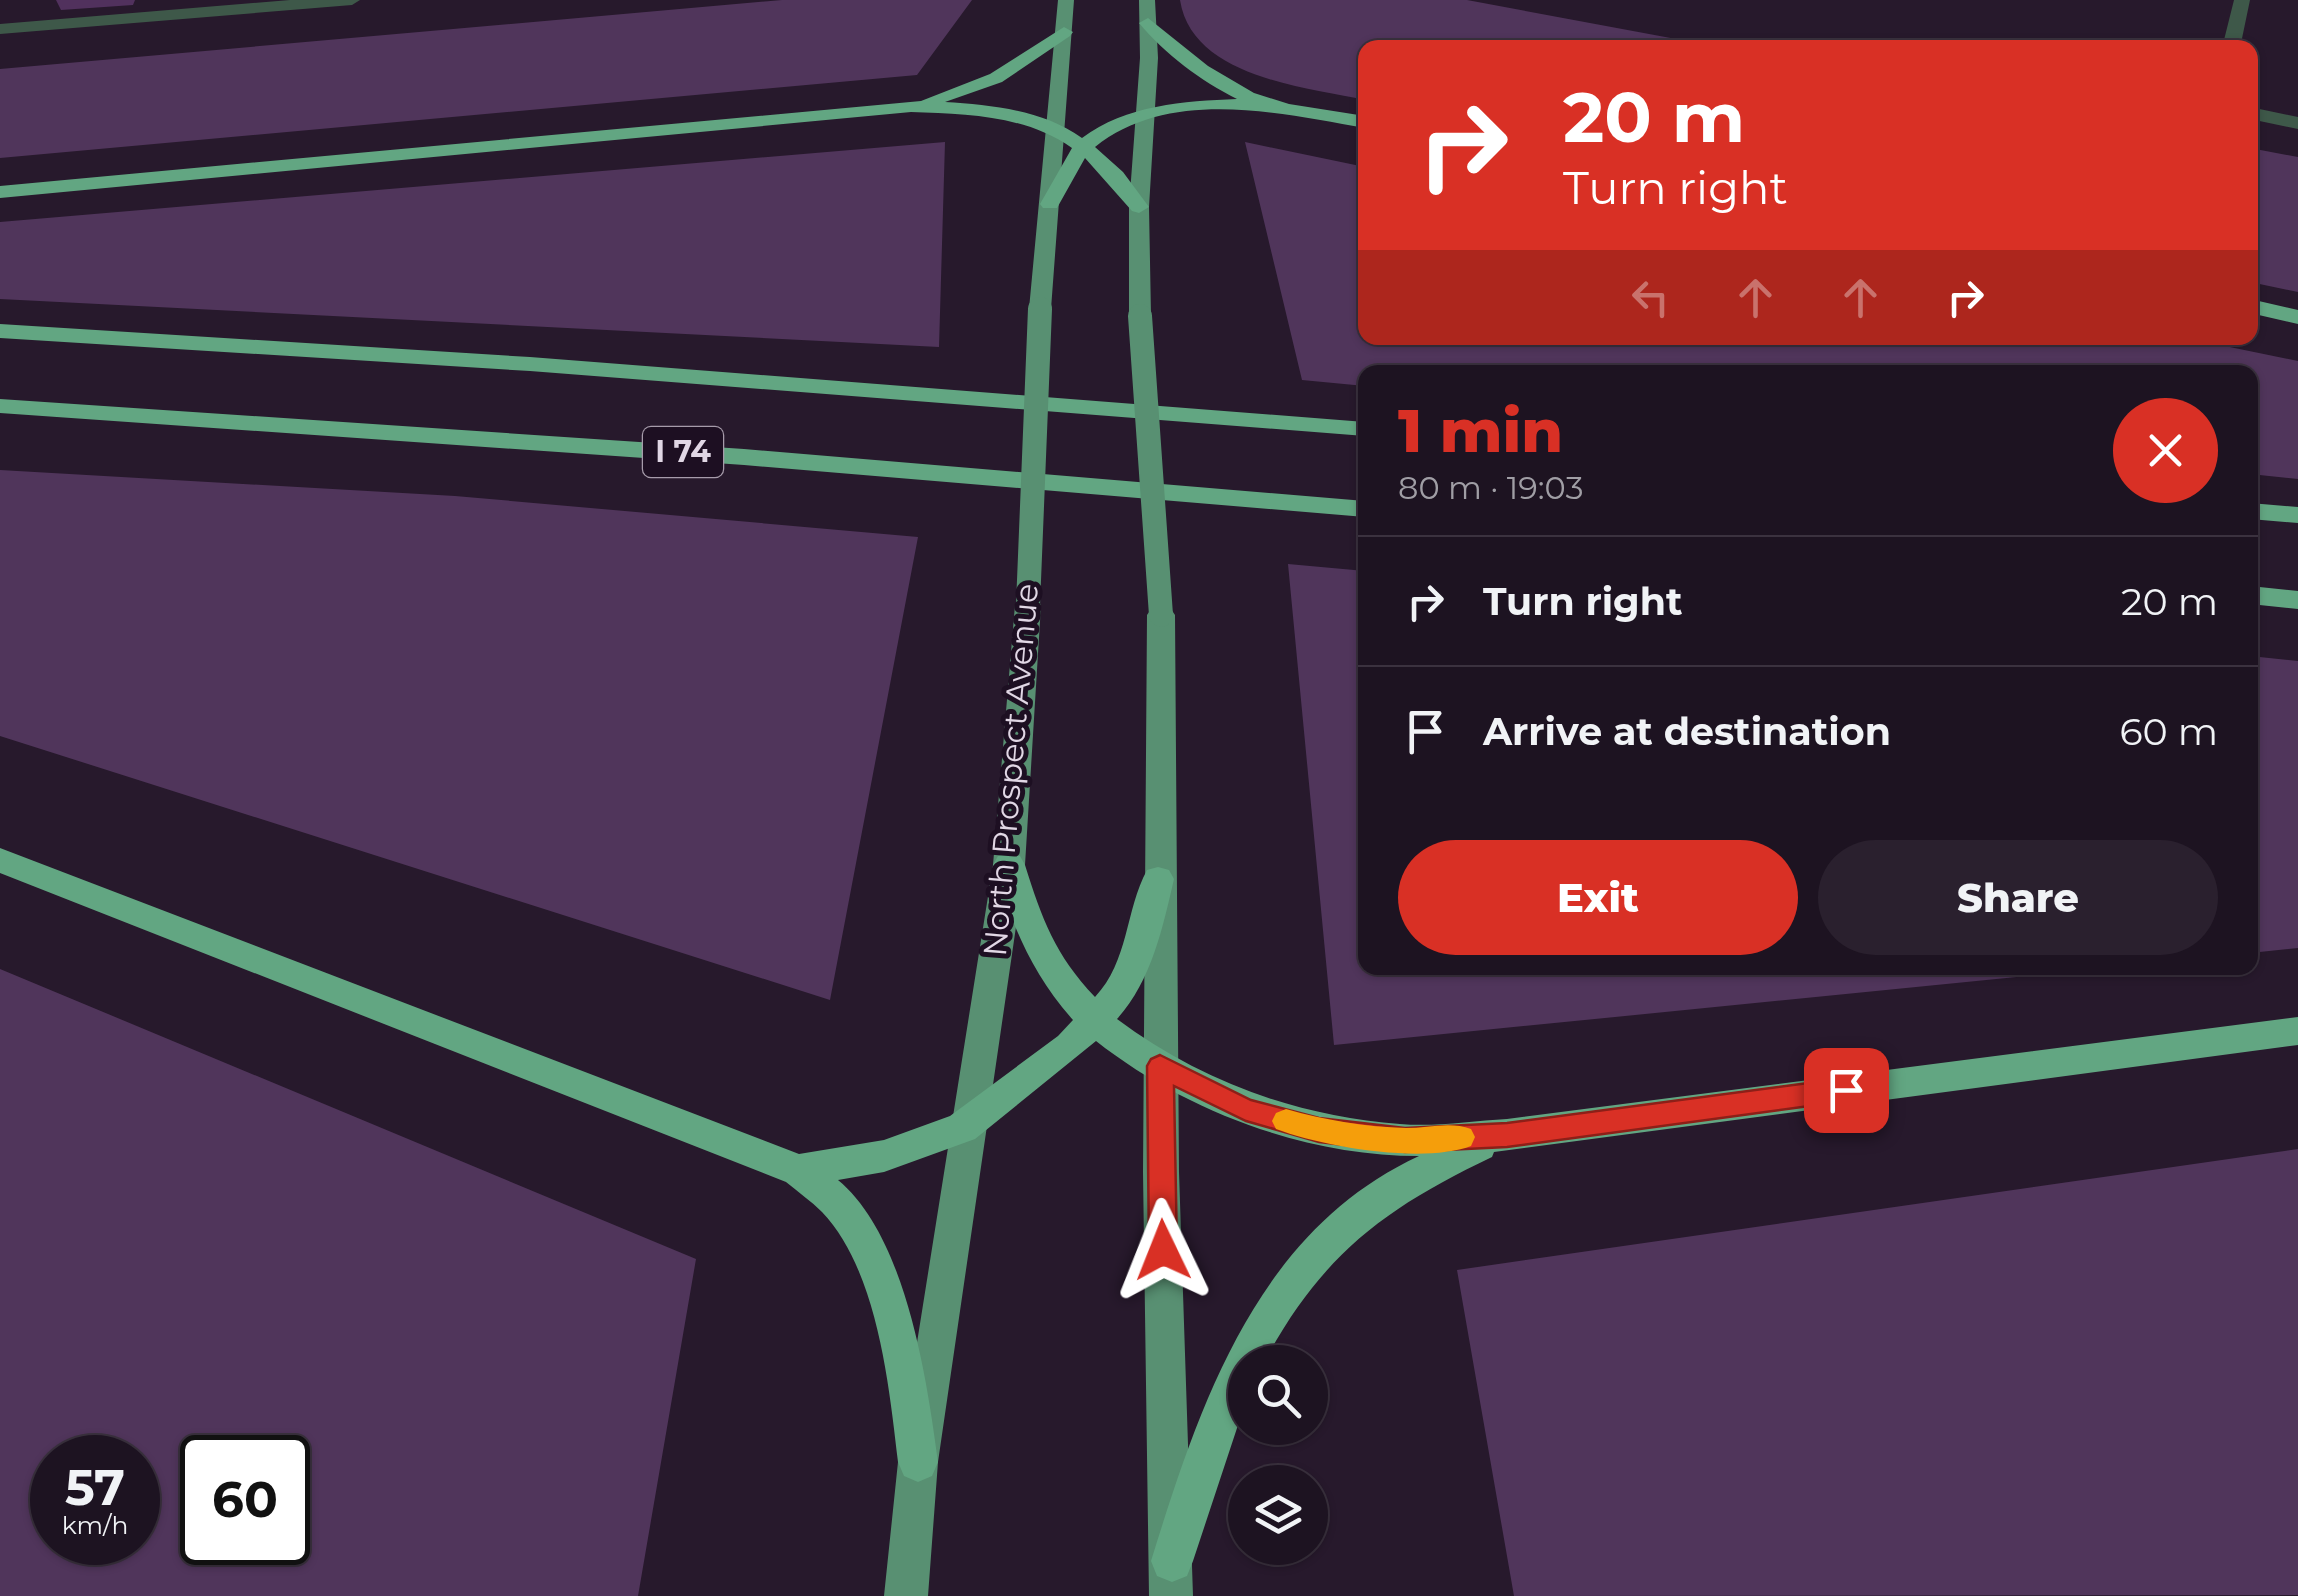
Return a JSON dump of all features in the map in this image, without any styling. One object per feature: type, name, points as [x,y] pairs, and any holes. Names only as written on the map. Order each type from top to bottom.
[{"type":"highway","points":[[1148,23],[1200,68],[1238,92],[1264,103],[1358,121]]},
{"type":"highway","points":[[911,106],[996,78],[1064,32]]},
{"type":"highway","points":[[1050,204],[1066,172],[1098,135],[1145,117],[1264,103]]},
{"type":"highway","points":[[0,192],[911,106],[991,111],[1057,130],[1086,146],[1121,181],[1139,208]]},
{"type":"highway","points":[[2258,308],[2298,317]]},
{"type":"highway","points":[[0,331],[586,368],[1358,428]]},
{"type":"highway","name":"I 74","points":[[0,406],[724,455],[1358,509]]},
{"type":"highway","points":[[2258,512],[2298,516]]},
{"type":"highway","points":[[2258,596],[2298,600]]},
{"type":"highway","points":[[0,860],[799,1170],[837,1202],[865,1248],[892,1312],[906,1366],[918,1462]]},
{"type":"highway","points":[[1009,865],[1032,937],[1061,984],[1130,1048],[1246,1110],[1319,1130],[1405,1140],[1507,1135],[2298,1032]]},
{"type":"highway","points":[[799,1170],[884,1156],[970,1122],[1070,1046],[1116,996],[1144,938],[1158,878]]},
{"type":"highway","points":[[1171,1578],[1195,1480],[1228,1391],[1266,1320],[1312,1252],[1355,1212],[1425,1166],[1507,1135]]},
{"type":"main road","name":"North Prospect Avenue","points":[[906,1596],[918,1462],[1009,865],[1028,605],[1040,308],[1066,0]]},
{"type":"main road","points":[[1147,0],[1139,208],[1140,316],[1161,615],[1158,878],[1171,1578]]},
{"type":"lane","points":[[0,30],[352,0]]},
{"type":"lane","points":[[2234,40],[2242,0]]},
{"type":"lane","points":[[2258,115],[2298,123]]},
{"type":"shaded area","points":[[782,0],[972,0],[917,75],[0,158],[0,69]]},
{"type":"shaded area","points":[[1180,0],[1467,0],[1681,40],[1358,40],[1358,99],[1254,74],[1205,46],[1189,26]]},
{"type":"shaded area","points":[[945,142],[939,347],[0,299],[0,222]]},
{"type":"shaded area","points":[[1245,142],[1358,166],[1358,345],[2220,345],[2298,361],[2298,479],[2258,475],[2258,365],[1358,365],[1358,385],[1302,380]]},
{"type":"shaded area","points":[[2258,150],[2298,157],[2298,292],[2258,284]]},
{"type":"shaded area","points":[[0,470],[455,496],[918,537],[830,1000],[0,736]]},
{"type":"shaded area","points":[[1288,564],[1358,570],[1358,975],[2037,975],[1334,1045]]},
{"type":"shaded area","points":[[2258,657],[2298,661],[2298,948],[2258,952]]},
{"type":"shaded area","points":[[0,969],[696,1259],[638,1596],[0,1596]]},
{"type":"shaded area","points":[[2298,1149],[2298,1595],[1514,1596],[1457,1270]]},
{"type":"slow traffic","points":[[1286,1121],[1319,1130],[1405,1140],[1461,1137]]},
{"type":"route","points":[[1163,1250],[1160,1066],[1184,1082],[1246,1110],[1319,1130],[1405,1140],[1507,1135],[1846,1090]]}]
